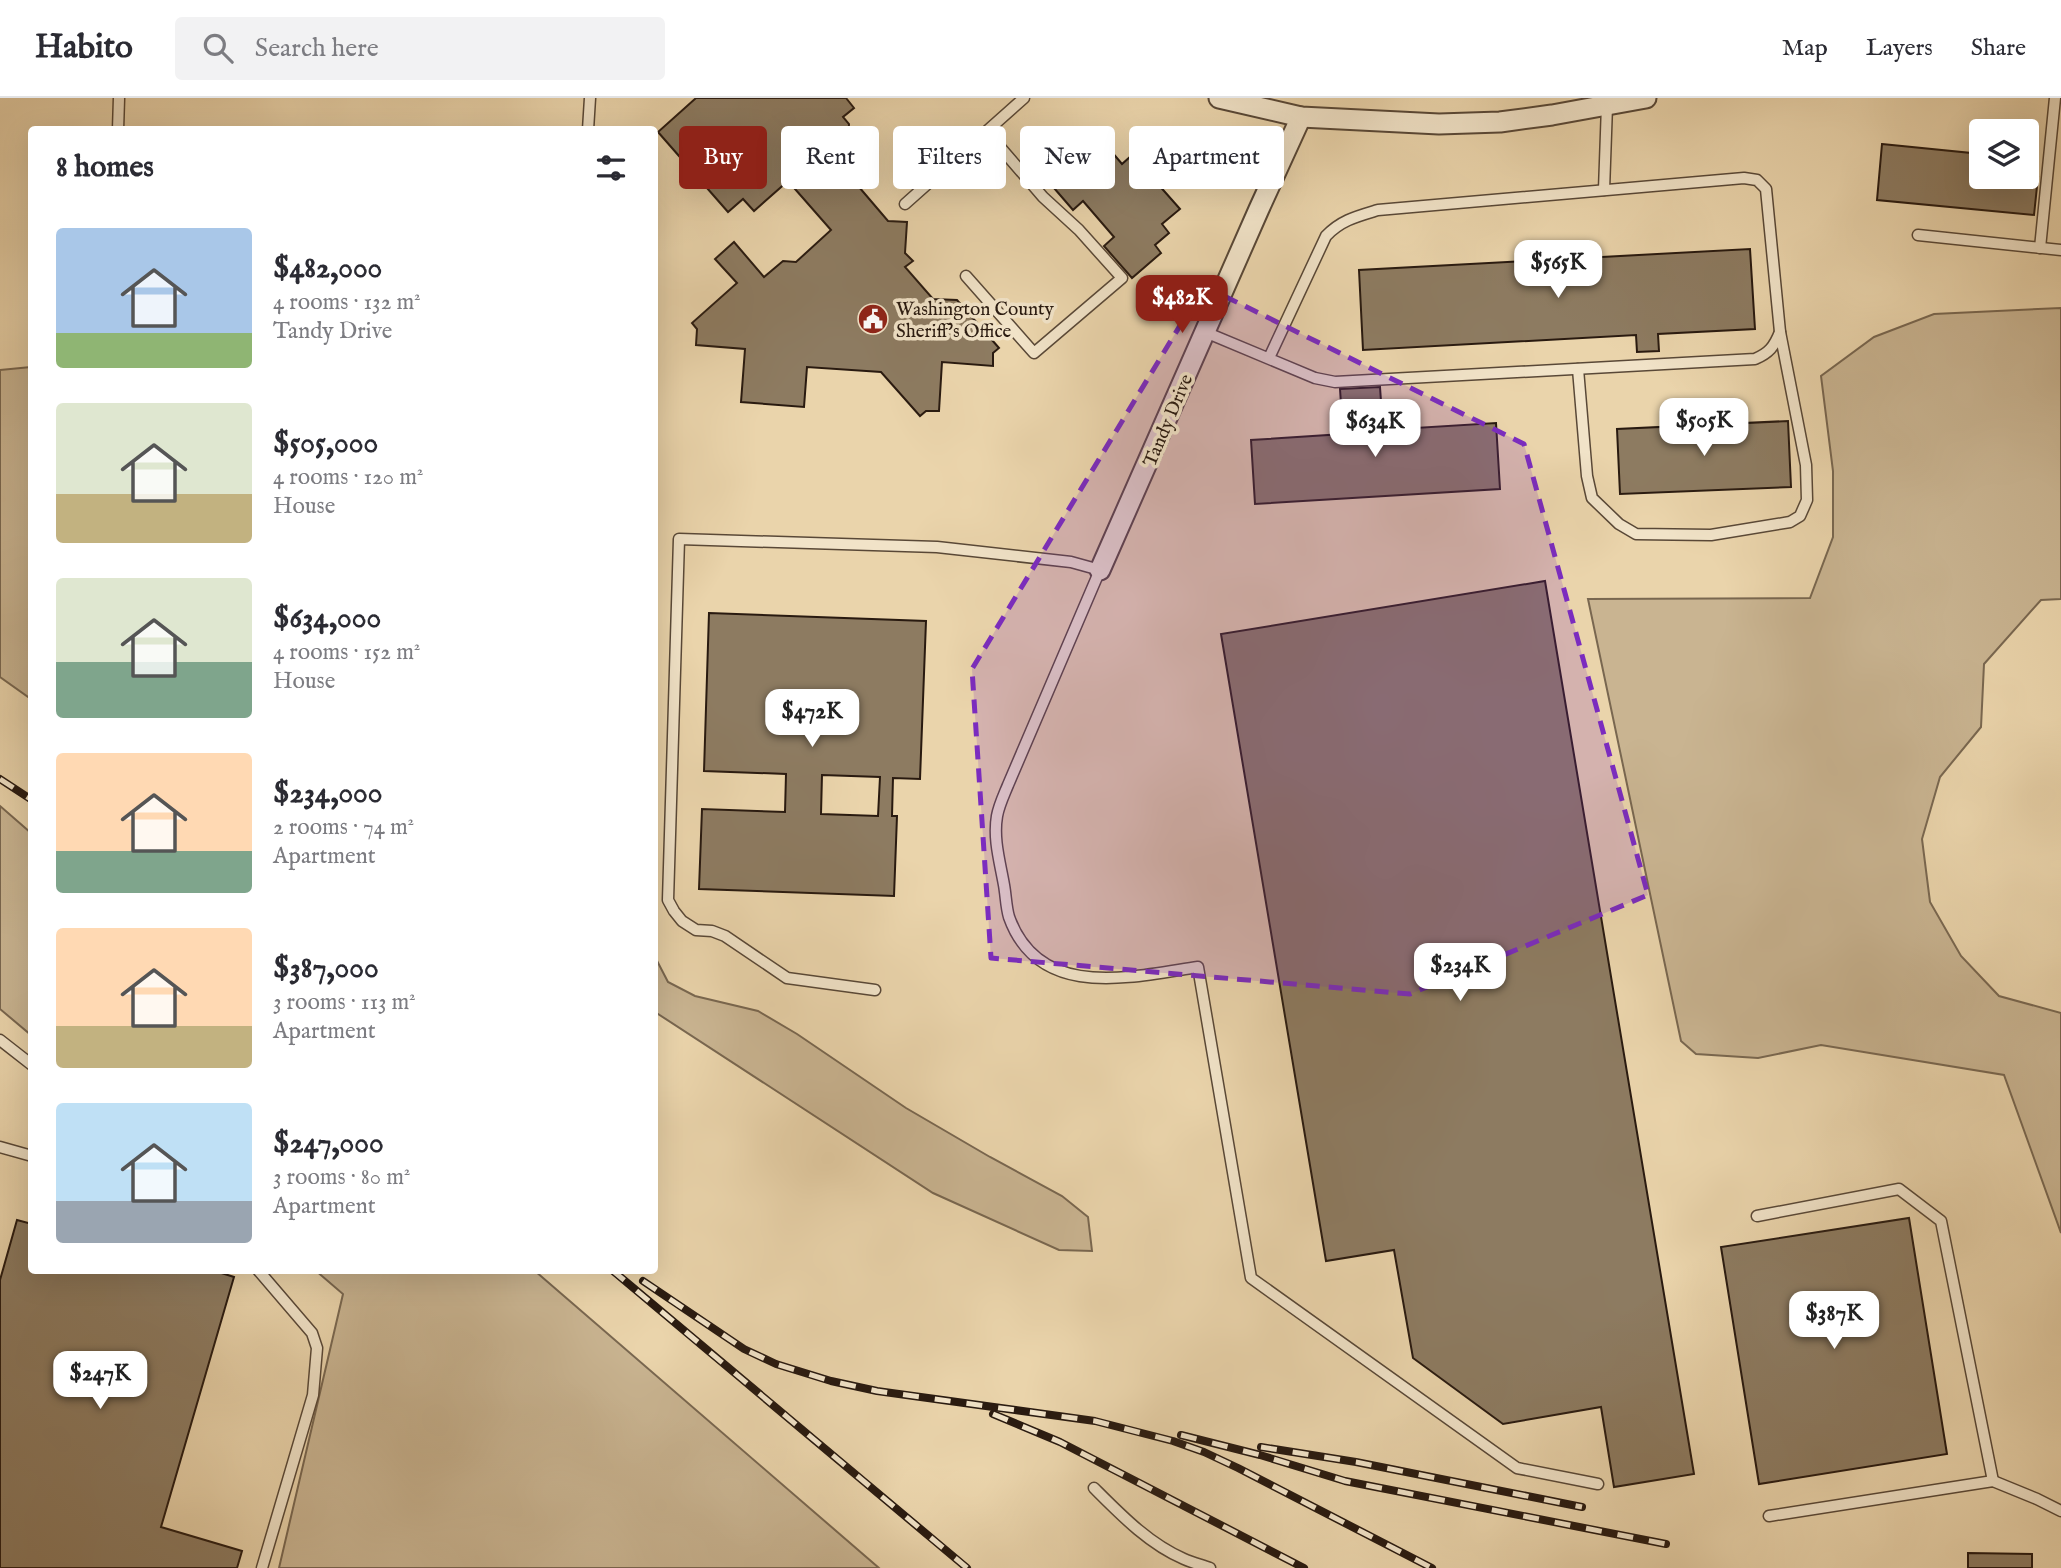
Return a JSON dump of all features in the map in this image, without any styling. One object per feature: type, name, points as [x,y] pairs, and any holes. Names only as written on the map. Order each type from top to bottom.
[{"type":"street","points":[[1219,98],[1301,117],[1439,124],[1500,122],[1646,98]]},
{"type":"street","name":"Tandy Drive","points":[[1100,570],[1301,117]]},
{"type":"lane","points":[[118,126],[119,98]]},
{"type":"lane","points":[[588,126],[590,98]]},
{"type":"lane","points":[[994,126],[1024,98]]},
{"type":"lane","points":[[2040,248],[2056,98]]},
{"type":"lane","points":[[1604,191],[1607,105]]},
{"type":"lane","points":[[966,276],[1034,354],[1122,278],[1079,230],[1043,197],[1006,154]]},
{"type":"lane","points":[[1269,358],[1326,236],[1336,225],[1348,219],[1378,210],[1744,178],[1757,180],[1766,189],[1780,332],[1806,465],[1807,500],[1800,516],[1790,522],[1712,535],[1636,534],[1619,524],[1592,498],[1587,476],[1578,369]]},
{"type":"lane","points":[[905,204],[922,189]]},
{"type":"lane","points":[[1918,236],[2061,250]]},
{"type":"lane","points":[[1205,332],[1315,378],[1335,382],[1755,359],[1767,354],[1774,347],[1780,332]]},
{"type":"lane","points":[[875,990],[787,978],[725,936],[712,931],[696,930],[682,921],[668,900],[680,539],[937,547],[1071,562],[1100,570],[998,814],[996,836],[1009,916],[1021,942],[1056,971],[1099,979],[1198,967],[1251,1278],[1517,1468],[1598,1484]]},
{"type":"lane","points":[[0,1040],[28,1062]]},
{"type":"lane","points":[[0,1147],[28,1155]]},
{"type":"lane","points":[[1757,1216],[1899,1189],[1941,1221],[1993,1482]]},
{"type":"lane","points":[[261,1274],[312,1333],[317,1348],[313,1395],[262,1568]]},
{"type":"lane","points":[[1769,1516],[1993,1482],[2061,1511]]},
{"type":"lane","points":[[1094,1488],[1146,1536],[1184,1559],[1210,1568]]},
{"type":"highlighted area","points":[[1204,286],[1524,444],[1648,895],[1410,994],[991,958],[972,669]]},
{"type":"shaded area","points":[[2061,308],[2061,599],[2041,600],[1984,664],[1981,727],[1940,777],[1922,839],[1930,902],[1961,956],[1999,996],[2061,1013],[2061,1233],[2004,1075],[1821,1045],[1758,1058],[1696,1054],[1681,1041],[1588,599],[1810,598],[1833,537],[1833,471],[1821,376],[1874,337],[1934,314]]},
{"type":"shaded area","points":[[28,367],[28,697],[0,677],[0,370]]},
{"type":"shaded area","points":[[0,806],[28,830],[28,1032],[0,1009]]},
{"type":"shaded area","points":[[658,963],[668,982],[695,996],[758,1011],[797,1034],[906,1108],[1062,1196],[1088,1217],[1092,1251],[1059,1250],[933,1193],[658,1014]]},
{"type":"shaded area","points":[[320,1274],[538,1274],[879,1568],[279,1568],[343,1294]]},
{"type":"building","points":[[696,98],[846,98],[854,108],[843,117],[849,126],[781,126],[781,187],[754,211],[743,199],[728,212],[708,189],[767,189],[767,126],[679,126],[679,156],[658,132]]},
{"type":"building","points":[[1882,144],[1969,153],[1969,189],[2037,189],[2034,215],[1877,200]]},
{"type":"building","points":[[1115,156],[1122,164],[1129,158],[1129,189],[1162,189],[1180,209],[1162,224],[1169,233],[1155,245],[1161,253],[1132,278],[1104,246],[1114,237],[1083,201],[1073,210],[1055,189],[1115,189]]},
{"type":"building","points":[[795,189],[861,189],[888,221],[907,222],[905,253],[913,261],[905,267],[933,299],[957,300],[999,348],[993,353],[993,366],[942,362],[939,411],[926,411],[920,416],[881,372],[807,367],[804,407],[741,402],[745,349],[696,345],[697,329],[692,323],[737,283],[715,259],[734,242],[764,277],[783,261],[796,262],[831,230]]},
{"type":"building","points":[[1750,249],[1755,329],[1658,334],[1659,351],[1637,352],[1636,335],[1363,350],[1359,270]]},
{"type":"building","points":[[1380,387],[1383,430],[1496,423],[1500,489],[1255,504],[1251,440],[1343,434],[1340,389]]},
{"type":"building","points":[[1788,421],[1791,487],[1620,494],[1617,429]]},
{"type":"building","points":[[1545,581],[1694,1474],[1614,1487],[1601,1407],[1503,1424],[1413,1358],[1394,1250],[1326,1261],[1221,634]]},
{"type":"building","points":[[709,613],[926,621],[920,779],[893,778],[892,816],[897,816],[894,896],[699,889],[702,809],[785,812],[786,774],[704,771]],"holes":[[[822,775],[880,777],[878,816],[821,814]]]},
{"type":"building","points":[[1909,1218],[1947,1454],[1759,1484],[1721,1247]]},
{"type":"building","points":[[17,1220],[28,1223],[28,1274],[225,1274],[234,1277],[161,1527],[242,1551],[237,1568],[0,1568],[0,1280]]},
{"type":"building","points":[[1968,1553],[2032,1554],[2032,1568],[1968,1568]]},
{"type":"railway","points":[[0,779],[28,797]]},
{"type":"railway","points":[[617,1274],[967,1568]]},
{"type":"railway","points":[[643,1281],[744,1349],[776,1364],[831,1381],[877,1391],[1095,1421],[1173,1441],[1238,1468],[1432,1568]]},
{"type":"railway","points":[[993,1414],[1060,1442],[1304,1568]]},
{"type":"railway","points":[[1181,1435],[1345,1481],[1666,1544]]},
{"type":"railway","points":[[1261,1447],[1356,1462],[1582,1507]]},
{"type":"place","name":"Washington County Sheriff's Office","points":[[873,319]]}]
